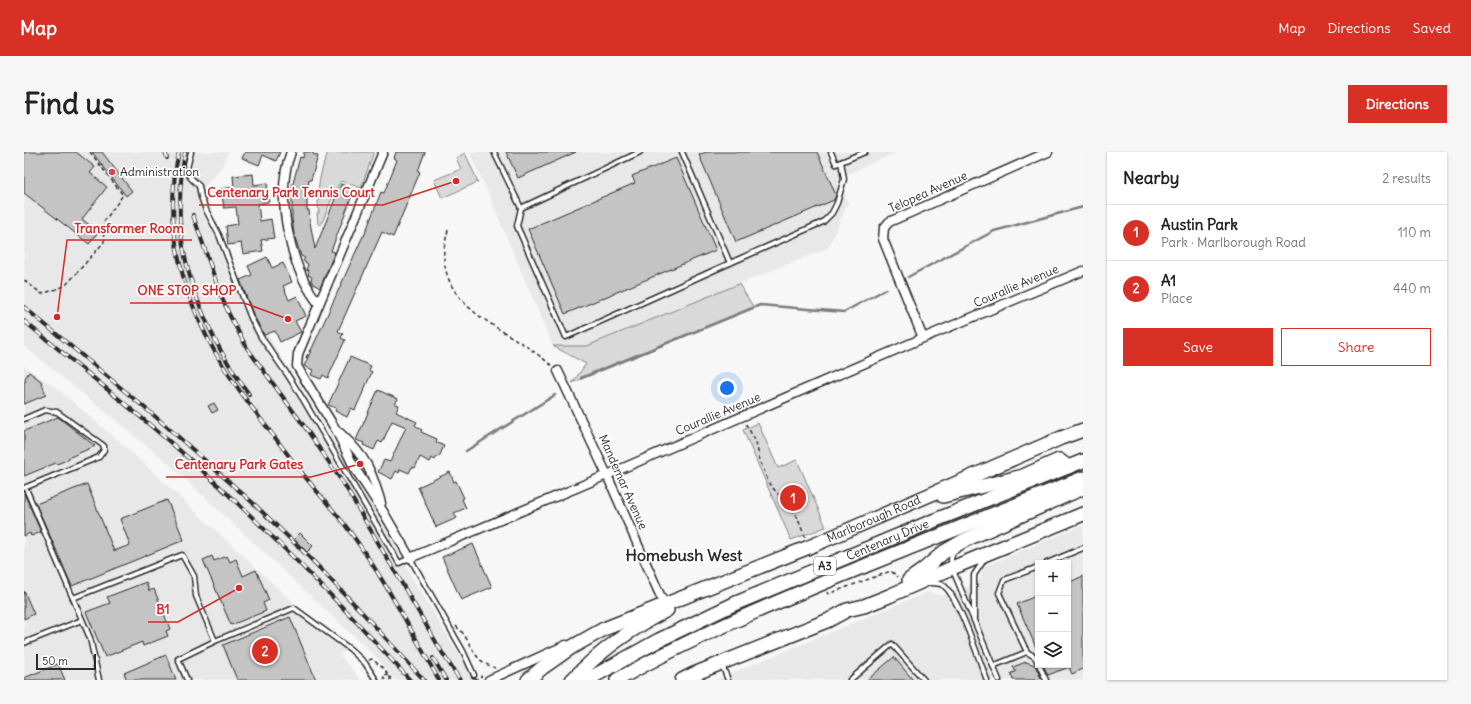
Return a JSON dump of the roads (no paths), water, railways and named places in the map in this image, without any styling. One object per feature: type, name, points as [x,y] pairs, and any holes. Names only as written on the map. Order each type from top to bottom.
[{"type":"highway","name":"Marlborough Road","points":[[528,680],[542,668],[604,629],[809,547],[1061,438],[1083,430]]},
{"type":"highway","points":[[927,497],[947,496],[1023,476],[1059,460],[1068,467]]},
{"type":"highway","name":"Centenary Drive","points":[[587,680],[659,640],[734,604],[1083,461]]},
{"type":"highway","name":"Centenary Drive","points":[[617,680],[640,666],[801,592],[1083,478]]},
{"type":"highway","points":[[682,680],[829,620],[863,601],[913,578],[944,552],[965,540],[1083,488]]},
{"type":"highway","points":[[847,610],[864,606],[1083,514]]},
{"type":"highway","points":[[572,680],[610,646],[656,616],[735,577]]},
{"type":"highway","points":[[672,680],[694,674]]},
{"type":"street","points":[[291,152],[286,168],[285,197],[290,240],[294,257],[306,286],[319,304]]},
{"type":"street","points":[[382,152],[298,354],[297,366],[336,430],[358,473],[384,513],[410,558]]},
{"type":"street","name":"Telopea Avenue","points":[[923,338],[883,239],[884,228],[888,222],[1048,152]]},
{"type":"street","name":"Courallie Avenue","points":[[410,558],[1083,271]]},
{"type":"street","name":"Mandemar Avenue","points":[[558,371],[607,475],[664,604]]},
{"type":"street","points":[[336,430],[352,444],[369,467],[374,478],[384,513]]},
{"type":"street","points":[[358,473],[369,467]]},
{"type":"street","points":[[485,678],[604,629]]},
{"type":"lane","points":[[191,152],[187,168],[190,177],[199,186],[206,210],[219,235],[242,297],[261,337],[301,396],[399,564],[410,558],[463,651],[474,678]]},
{"type":"lane","points":[[494,152],[521,208],[517,226],[566,337],[730,262],[823,222],[832,213],[837,203],[844,178],[841,162]]},
{"type":"lane","points":[[521,208],[640,152]]},
{"type":"lane","points":[[682,152],[730,262]]},
{"type":"lane","points":[[831,152],[836,164],[865,152]]},
{"type":"lane","points":[[24,419],[45,410],[57,412],[104,446],[104,450],[99,457],[26,490],[90,638],[99,680]]},
{"type":"lane","points":[[956,545],[952,552],[952,568],[999,680]]},
{"type":"lane","points":[[1054,560],[1083,548]]},
{"type":"lane","points":[[974,621],[974,575],[982,562],[996,550]]},
{"type":"lane","points":[[73,598],[182,555],[194,576],[196,596],[214,641]]},
{"type":"lane","points":[[1035,567],[1004,580],[999,592],[1027,652],[1035,657]]},
{"type":"lane","points":[[918,583],[937,583],[944,586],[950,592],[956,601],[987,680]]},
{"type":"lane","points":[[186,680],[178,659],[214,641],[294,608],[350,649],[365,663],[376,680]]},
{"type":"lane","points":[[24,643],[82,620]]},
{"type":"lane","points":[[850,680],[892,644],[924,680]]},
{"type":"lane","points":[[993,666],[1027,652]]},
{"type":"lane","points":[[721,663],[728,680]]},
{"type":"lane","points":[[1040,668],[1046,680]]},
{"type":"waterway","points":[[908,277],[994,231],[1083,207]]},
{"type":"waterway","points":[[581,378],[760,305],[844,312],[886,289]]},
{"type":"waterway","points":[[466,451],[555,395]]},
{"type":"railway","points":[[165,152],[167,158]]},
{"type":"railway","points":[[179,152],[174,180],[173,207],[175,235],[187,288],[196,314],[208,340],[243,396],[299,470],[361,547],[396,603],[439,680]]},
{"type":"railway","points":[[185,152],[180,190],[180,203],[184,253],[190,278],[199,304],[222,352],[249,394]]},
{"type":"railway","points":[[193,215],[221,296],[247,348],[307,430],[345,486],[443,654],[460,680]]},
{"type":"railway","points":[[24,307],[157,418],[253,503],[310,558],[424,680]]},
{"type":"railway","points":[[24,321],[110,391],[222,489],[332,596],[410,680]]},
{"type":"railway","points":[[433,658],[446,680]]},
{"type":"place","name":"Administration","points":[[112,172]]},
{"type":"place","name":"Centenary Park Tennis Court","points":[[456,181]]},
{"type":"place","name":"Transformer Room","points":[[57,317]]},
{"type":"place","name":"ONE STOP SHOP","points":[[288,319]]},
{"type":"place","name":"Centenary Park Gates","points":[[360,464]]},
{"type":"place","name":"Austin Park","points":[[793,498]]},
{"type":"place","name":"B1","points":[[239,588]]},
{"type":"place","name":"A1","points":[[265,651]]},
{"type":"district","name":"Homebush West","points":[[684,555]]}]
